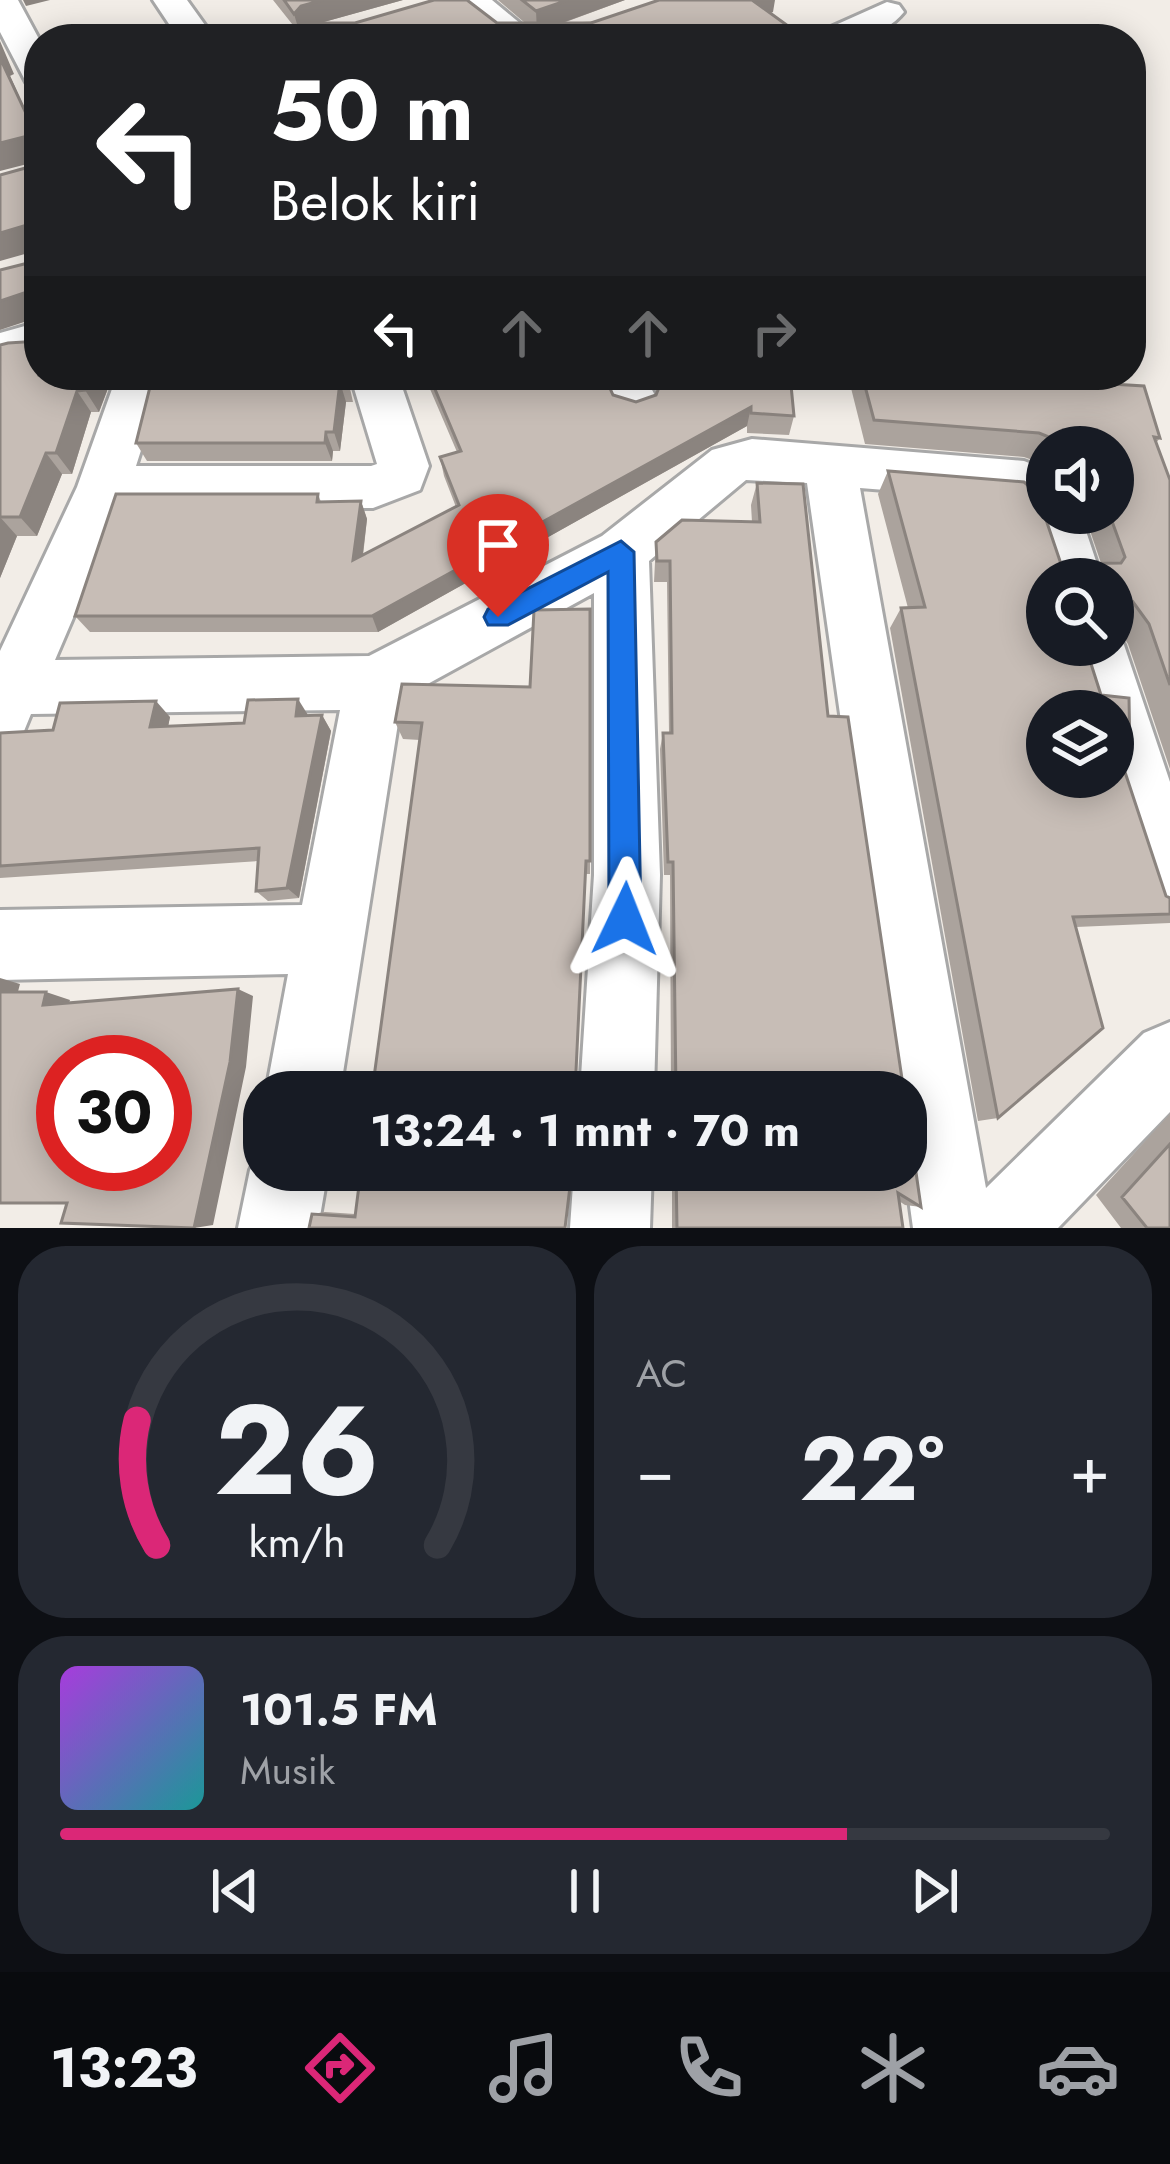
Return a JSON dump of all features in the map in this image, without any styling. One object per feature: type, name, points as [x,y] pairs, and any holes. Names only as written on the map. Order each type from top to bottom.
[{"type":"street","points":[[182,16],[212,0]]},
{"type":"street","points":[[470,0],[501,24]]},
{"type":"street","points":[[3,11],[24,65]]},
{"type":"street","points":[[864,24],[887,12]]},
{"type":"street","points":[[136,390],[103,487],[5,702],[374,683],[621,552],[730,464],[752,459],[1026,484]]},
{"type":"street","points":[[103,487],[373,488],[392,483],[402,476],[403,466],[379,390]]},
{"type":"street","points":[[830,464],[953,1228]]},
{"type":"street","points":[[617,1071],[627,875],[621,552]]},
{"type":"street","points":[[1102,666],[1170,882]]},
{"type":"street","points":[[307,1071],[374,683]]},
{"type":"street","points":[[0,945],[332,938]]},
{"type":"street","points":[[1002,1228],[1170,1059]]},
{"type":"street","points":[[278,1228],[285,1191]]},
{"type":"street","points":[[610,1228],[612,1191]]},
{"type":"building","points":[[284,0],[323,0],[301,6],[294,14]]},
{"type":"building","points":[[434,0],[467,0],[497,23],[591,23],[659,0],[752,0],[785,24],[308,23],[355,23]]},
{"type":"building","points":[[522,0],[568,0],[536,11]]},
{"type":"building","points":[[0,58],[24,109],[24,137],[0,143]]},
{"type":"building","points":[[24,168],[24,226],[0,233],[0,175]]},
{"type":"building","points":[[24,264],[24,293],[0,301],[0,270]]},
{"type":"building","points":[[24,342],[24,390],[85,390],[77,391],[56,453],[46,453],[20,517],[0,517],[0,345]]},
{"type":"building","points":[[149,390],[339,390],[334,432],[326,432],[325,443],[136,443]]},
{"type":"building","points":[[435,390],[611,390],[636,402],[658,390],[791,390],[794,416],[751,413],[751,407],[372,616],[75,616],[116,494],[318,494],[317,502],[361,501],[353,560],[459,505],[440,457],[461,451]]},
{"type":"building","points":[[866,390],[1145,390],[1160,438],[1154,437],[1170,480],[1170,685],[1149,624],[1134,603],[1134,558],[1125,557],[1117,534],[1134,534],[1134,426],[1026,426],[1026,432],[874,420]]},
{"type":"building","points":[[888,471],[1024,482],[1026,534],[1051,534],[1059,558],[1026,558],[1026,666],[1092,666],[1099,690],[1026,690],[1026,798],[1134,798],[1170,898],[1170,914],[1073,917],[1103,1028],[998,1118],[901,608],[925,607]]},
{"type":"building","points":[[757,483],[803,484],[828,716],[848,717],[901,1071],[676,1071],[673,862],[668,862],[663,733],[672,733],[670,561],[657,561],[656,542],[682,520],[760,522]]},
{"type":"building","points":[[590,609],[590,861],[586,861],[576,1071],[375,1071],[422,723],[395,722],[402,684],[530,687],[534,610]]},
{"type":"building","points":[[298,699],[296,716],[322,715],[287,888],[256,891],[259,848],[0,866],[0,733],[53,730],[60,703],[156,701],[150,727],[244,723],[248,700]]},
{"type":"building","points":[[238,989],[230,1062],[194,1228],[61,1223],[67,1203],[0,1203],[0,992],[46,992],[43,1005]]},
{"type":"building","points":[[1170,1144],[1170,1228],[1147,1228],[1122,1197]]},
{"type":"building","points":[[358,1191],[569,1191],[565,1228],[309,1228],[312,1214],[355,1217]]},
{"type":"building","points":[[676,1191],[919,1191],[921,1207],[898,1193],[903,1228],[677,1228]]},
{"type":"route","points":[[498,617],[621,552],[625,919]]}]
